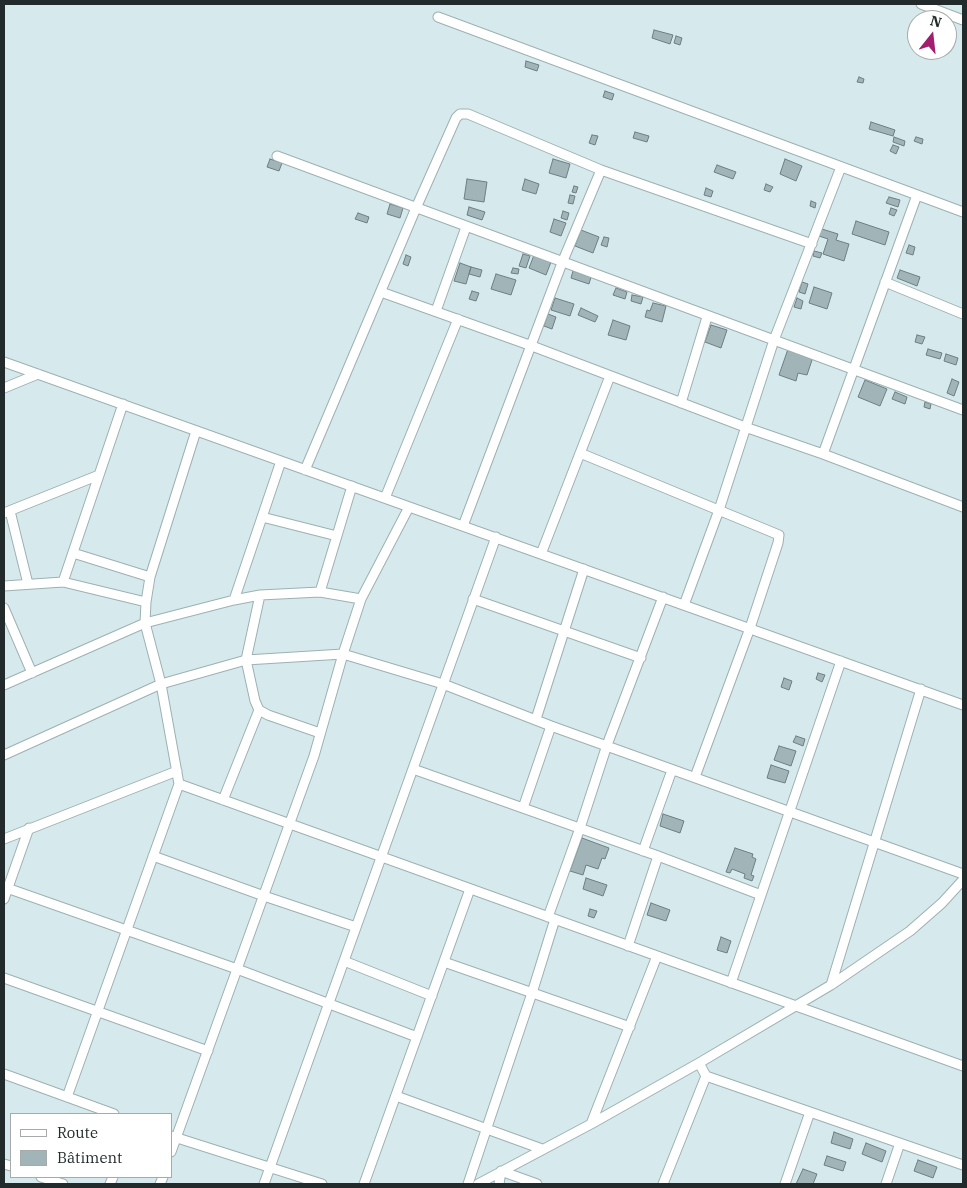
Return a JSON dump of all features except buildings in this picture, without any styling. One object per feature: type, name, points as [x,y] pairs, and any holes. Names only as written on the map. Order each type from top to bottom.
[{"type":"street","points":[[921,4],[963,20]]},
{"type":"street","points":[[438,17],[963,212]]},
{"type":"street","points":[[305,470],[416,208],[456,118],[460,114],[468,114],[601,170],[812,244]]},
{"type":"street","points":[[277,156],[963,410]]},
{"type":"street","points":[[684,605],[719,510],[774,340],[841,167]]},
{"type":"street","points":[[463,526],[562,263],[601,170]]},
{"type":"street","points":[[823,454],[917,195]]},
{"type":"street","points":[[436,311],[466,227]]},
{"type":"street","points":[[885,282],[963,314]]},
{"type":"street","points":[[381,292],[532,346],[963,507]]},
{"type":"street","points":[[681,403],[707,316]]},
{"type":"street","points":[[385,498],[458,319]]},
{"type":"street","points":[[4,362],[963,705]]},
{"type":"street","points":[[4,388],[38,374]]},
{"type":"street","points":[[541,554],[610,376]]},
{"type":"street","points":[[63,582],[123,404]]},
{"type":"street","points":[[67,1097],[179,784],[161,684],[145,623],[146,602],[150,577],[196,431]]},
{"type":"street","points":[[580,452],[779,536],[750,628],[695,776]]},
{"type":"street","points":[[234,600],[282,461]]},
{"type":"street","points":[[28,584],[7,512],[99,475]]},
{"type":"street","points":[[320,592],[352,486]]},
{"type":"street","points":[[322,1184],[174,1136],[208,1051],[314,756],[361,599],[409,506]]},
{"type":"street","points":[[262,518],[337,536]]},
{"type":"street","points":[[264,1184],[496,537]]},
{"type":"street","points":[[73,553],[150,577]]},
{"type":"street","points":[[536,719],[584,569]]},
{"type":"street","points":[[4,586],[63,582],[146,602]]},
{"type":"street","points":[[4,685],[145,623],[234,600],[260,595],[320,592],[361,599]]},
{"type":"street","points":[[260,595],[246,660],[255,701],[259,710],[320,733]]},
{"type":"street","points":[[468,1184],[532,993],[552,918],[607,745],[663,597]]},
{"type":"street","points":[[474,600],[641,658]]},
{"type":"street","points":[[4,608],[32,673]]},
{"type":"street","points":[[4,755],[161,684],[246,660],[343,654],[443,684],[551,726],[672,770],[695,776],[963,874]]},
{"type":"street","points":[[731,983],[841,661]]},
{"type":"street","points":[[831,985],[921,689]]},
{"type":"street","points":[[223,800],[259,710]]},
{"type":"street","points":[[523,808],[551,726]]},
{"type":"street","points":[[413,769],[658,856],[761,895]]},
{"type":"street","points":[[643,851],[672,770]]},
{"type":"street","points":[[4,839],[177,771]]},
{"type":"street","points":[[179,784],[963,1066]]},
{"type":"street","points":[[4,899],[6,887],[28,828]]},
{"type":"street","points":[[153,856],[356,927]]},
{"type":"street","points":[[628,946],[658,856]]},
{"type":"street","points":[[478,1184],[591,1124],[831,985],[910,931],[963,880]]},
{"type":"street","points":[[6,887],[238,969],[417,1037]]},
{"type":"street","points":[[364,1184],[470,889]]},
{"type":"street","points":[[591,1124],[657,956]]},
{"type":"street","points":[[344,961],[432,996]]},
{"type":"street","points":[[444,962],[630,1027]]},
{"type":"street","points":[[4,978],[208,1051]]},
{"type":"street","points":[[699,1063],[706,1076],[963,1165]]},
{"type":"street","points":[[4,1074],[111,1113]]},
{"type":"street","points":[[663,1184],[706,1076]]},
{"type":"street","points":[[396,1096],[542,1149]]},
{"type":"street","points":[[785,1184],[810,1112]]},
{"type":"street","points":[[886,1184],[900,1143]]},
{"type":"street","points":[[500,1184],[501,1171]]},
{"type":"street","points":[[501,1171],[537,1184]]},
{"type":"street","points":[[44,1178],[62,1184]]}]
